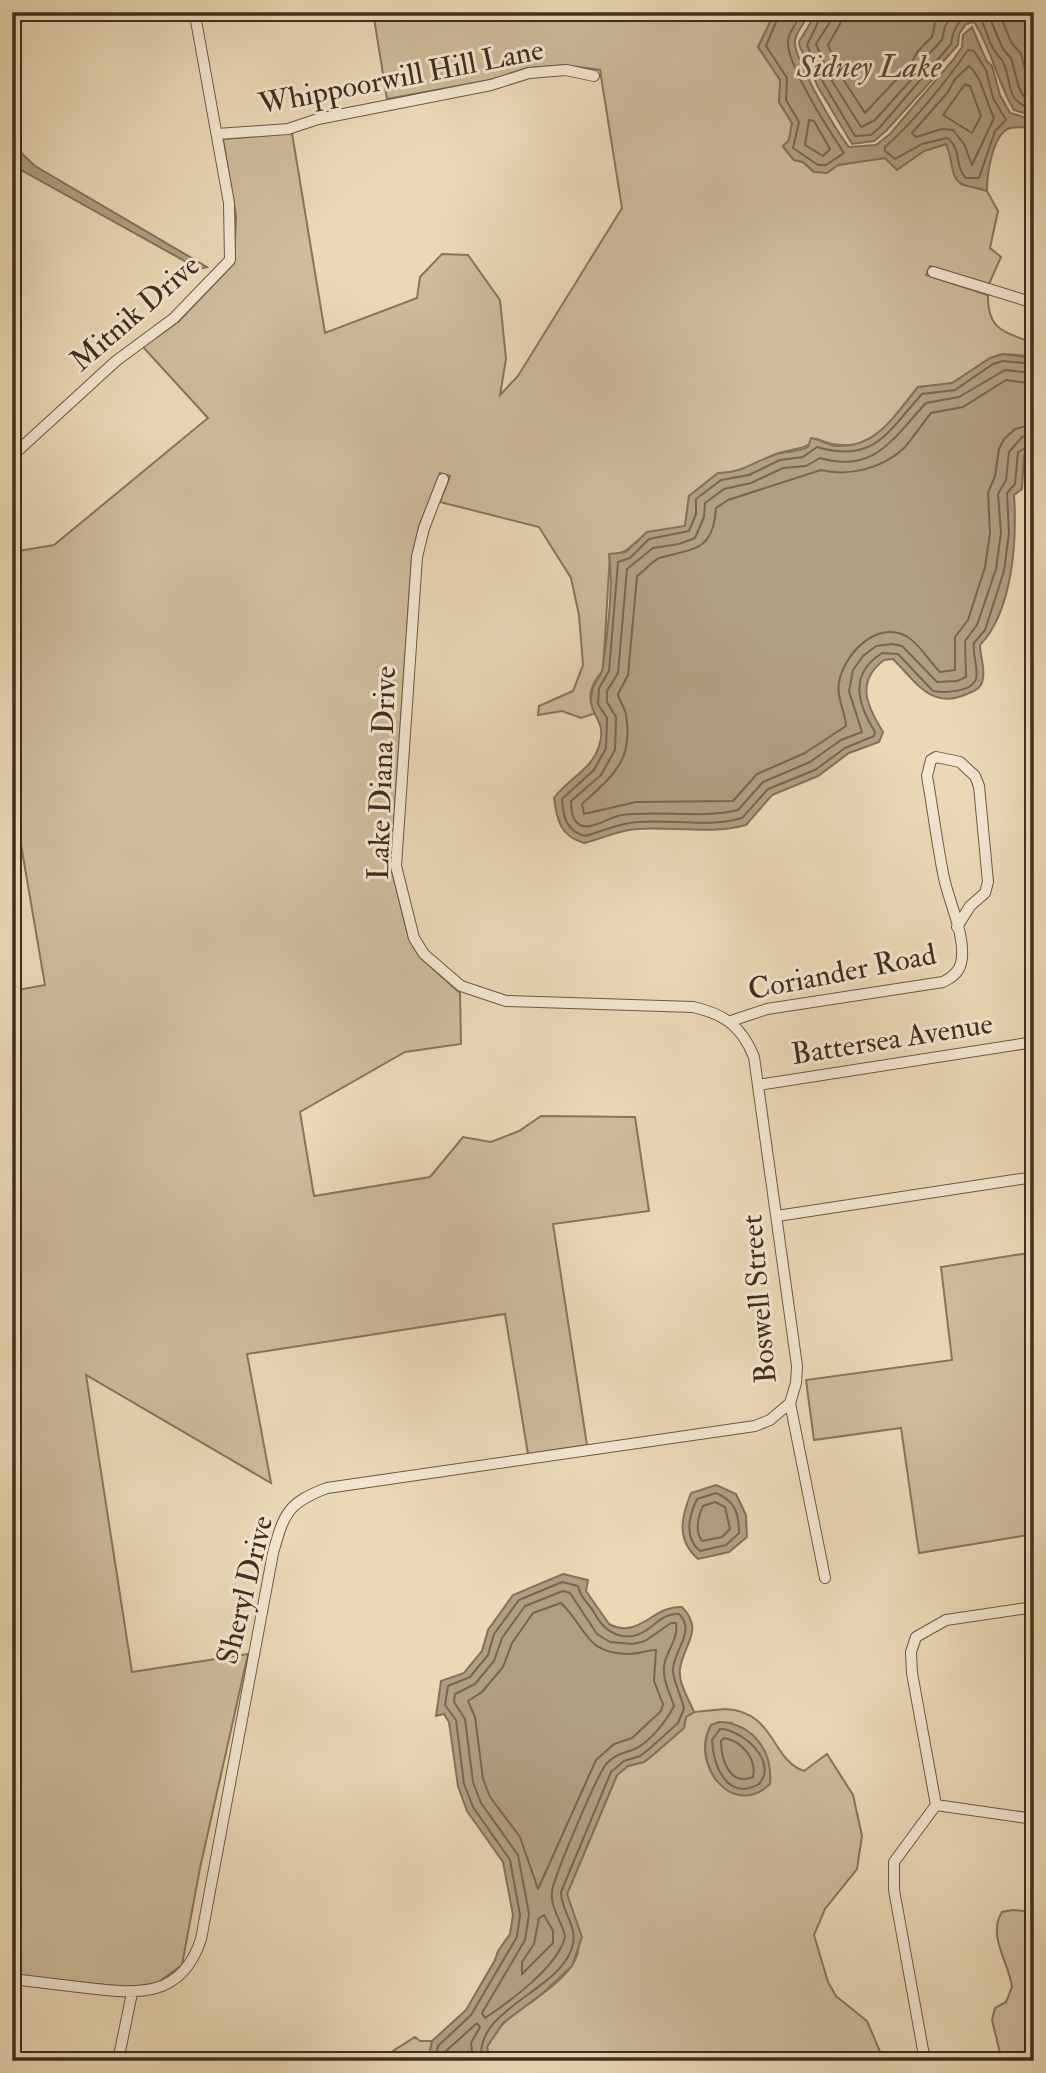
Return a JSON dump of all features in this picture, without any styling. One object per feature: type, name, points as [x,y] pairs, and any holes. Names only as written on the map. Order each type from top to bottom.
[{"type":"street","name":"Mitnik Drive","points":[[12,456],[116,360],[174,318],[230,260],[230,217],[195,15]]},
{"type":"street","name":"Whippoorwill Hill Lane","points":[[217,134],[288,129],[343,113],[491,85],[529,73],[566,70],[594,76]]},
{"type":"street","points":[[933,272],[1034,303]]},
{"type":"street","name":"Lake Diana Drive","points":[[443,479],[424,528],[417,557],[396,866],[414,938],[427,957],[461,986],[506,1001],[693,1007],[714,1011],[731,1021]]},
{"type":"street","name":"Coriander Road","points":[[731,1021],[767,1009],[943,982],[952,978],[961,965],[957,927],[945,882],[927,776],[930,760],[936,757],[960,762],[970,770],[979,786],[989,872],[987,888],[970,906],[957,927]]},
{"type":"street","name":"Boswell Street","points":[[731,1021],[746,1037],[758,1085],[797,1366],[796,1383],[790,1403],[825,1578]]},
{"type":"street","name":"Battersea Avenue","points":[[758,1085],[1034,1042]]},
{"type":"street","points":[[777,1216],[1034,1177]]},
{"type":"street","name":"Sheryl Drive","points":[[12,1979],[132,1993],[158,1989],[178,1977],[190,1965],[201,1939],[273,1553],[285,1513],[294,1504],[327,1488],[755,1426],[770,1420],[790,1403]]},
{"type":"street","points":[[925,2061],[898,1912],[894,1862],[936,1805],[912,1673],[911,1652],[916,1637],[946,1619],[1034,1606]]},
{"type":"street","points":[[936,1805],[1034,1819]]},
{"type":"street","points":[[118,2061],[132,1993]]},
{"type":"shaded area","points":[[373,12],[775,12],[758,47],[781,80],[779,102],[792,123],[789,140],[783,147],[794,160],[803,162],[814,172],[848,163],[885,158],[897,169],[924,151],[946,144],[961,184],[987,191],[998,211],[990,248],[1001,257],[989,284],[930,266],[926,275],[988,295],[991,316],[995,323],[1007,333],[1034,344],[1034,358],[1018,355],[996,357],[952,383],[918,387],[887,425],[865,441],[851,445],[835,445],[817,439],[807,446],[776,454],[741,470],[718,473],[689,496],[685,526],[650,533],[627,550],[610,554],[603,671],[593,685],[590,696],[596,713],[581,718],[562,711],[538,715],[539,706],[573,691],[583,665],[579,615],[571,578],[539,527],[440,502],[450,476],[440,473],[419,527],[412,557],[391,867],[409,939],[420,957],[460,993],[461,1044],[405,1052],[300,1112],[314,1196],[430,1177],[463,1137],[491,1142],[519,1131],[541,1116],[635,1117],[649,1211],[553,1224],[587,1445],[528,1454],[505,1314],[247,1354],[271,1483],[86,1375],[132,1672],[248,1654],[200,1868],[182,1965],[156,1984],[133,1988],[12,1975],[12,991],[45,985],[12,792],[12,552],[54,545],[208,418],[143,347],[179,321],[234,263],[236,216],[223,139],[292,133],[325,333],[417,298],[420,277],[442,254],[468,255],[500,300],[506,359],[500,395],[518,376],[622,208],[600,70],[565,65],[528,68],[490,80],[387,99]]},
{"type":"shaded area","points":[[1034,1252],[1034,1534],[919,1553],[901,1428],[814,1440],[806,1380],[952,1360],[941,1267]]},
{"type":"shaded area","points":[[725,1709],[754,1718],[785,1757],[804,1771],[827,1754],[853,1795],[862,1836],[857,1869],[825,1909],[814,1935],[828,1982],[836,1996],[867,2021],[884,2061],[489,2061],[487,2047],[500,2027],[548,1990],[575,1961],[579,1936],[567,1894],[617,1775],[628,1766],[644,1762],[653,1755],[684,1728],[686,1717],[694,1712]],"holes":[[[719,1722],[732,1723],[769,1764],[769,1784],[716,1780],[705,1753],[706,1739],[711,1725]]]},
{"type":"shaded area","points":[[1002,1912],[1034,1912],[1034,2061],[1002,2061],[992,2020],[995,2008],[1006,2002],[1012,1987],[997,1930]]},
{"type":"shaded area","points":[[415,2037],[420,2041],[432,2041],[428,2061],[377,2061]]},
{"type":"water","points":[[775,12],[812,12],[798,33],[795,40],[796,49],[816,94],[849,147],[876,145],[890,134],[953,60],[962,47],[963,35],[972,27],[986,60],[992,66],[1000,95],[1010,113],[1034,120],[1034,128],[1010,128],[999,138],[990,166],[987,191],[959,182],[946,144],[924,151],[897,170],[885,158],[838,165],[827,173],[814,172],[803,162],[794,160],[783,146],[789,140],[792,123],[779,102],[780,80],[758,47]]},
{"type":"water","name":"Sidney Lake","points":[[817,12],[1034,12],[1034,116],[1014,110],[974,22],[966,24],[959,34],[958,45],[938,67],[933,79],[886,131],[874,141],[852,144],[818,87],[800,47],[799,42]]},
{"type":"water","points":[[12,144],[35,166],[207,267],[199,269],[12,165]]},
{"type":"water","points":[[1003,354],[1034,358],[1034,448],[1024,455],[1022,489],[1014,495],[1015,533],[1010,574],[1000,614],[980,645],[983,674],[979,688],[956,698],[945,699],[926,692],[893,659],[884,660],[869,677],[867,686],[872,713],[883,732],[879,742],[849,753],[818,776],[772,795],[746,825],[705,830],[630,830],[584,843],[570,836],[558,820],[554,798],[591,762],[601,738],[600,726],[591,701],[594,685],[603,667],[610,596],[609,554],[626,552],[647,532],[685,526],[689,496],[718,473],[735,471],[773,455],[805,449],[811,438],[837,446],[863,441],[884,427],[918,387],[952,383],[990,358]]},
{"type":"water","points":[[716,1485],[736,1494],[746,1515],[747,1537],[729,1552],[698,1559],[683,1536],[685,1511],[691,1493]]},
{"type":"water","points":[[563,1574],[588,1580],[586,1591],[609,1624],[620,1628],[638,1625],[663,1611],[682,1607],[692,1623],[692,1631],[680,1674],[694,1712],[686,1717],[684,1728],[653,1755],[644,1762],[628,1766],[617,1775],[567,1894],[582,1937],[572,1966],[543,1993],[503,2023],[487,2047],[489,2061],[428,2061],[432,2041],[466,2010],[510,1934],[513,1915],[503,1862],[467,1811],[458,1786],[449,1722],[444,1714],[436,1716],[441,1681],[464,1673],[482,1651],[488,1630],[513,1595]]},
{"type":"water","points":[[720,1722],[742,1728],[758,1741],[768,1761],[770,1784],[756,1793],[742,1795],[729,1791],[718,1783],[706,1756],[706,1740],[711,1725]]}]
